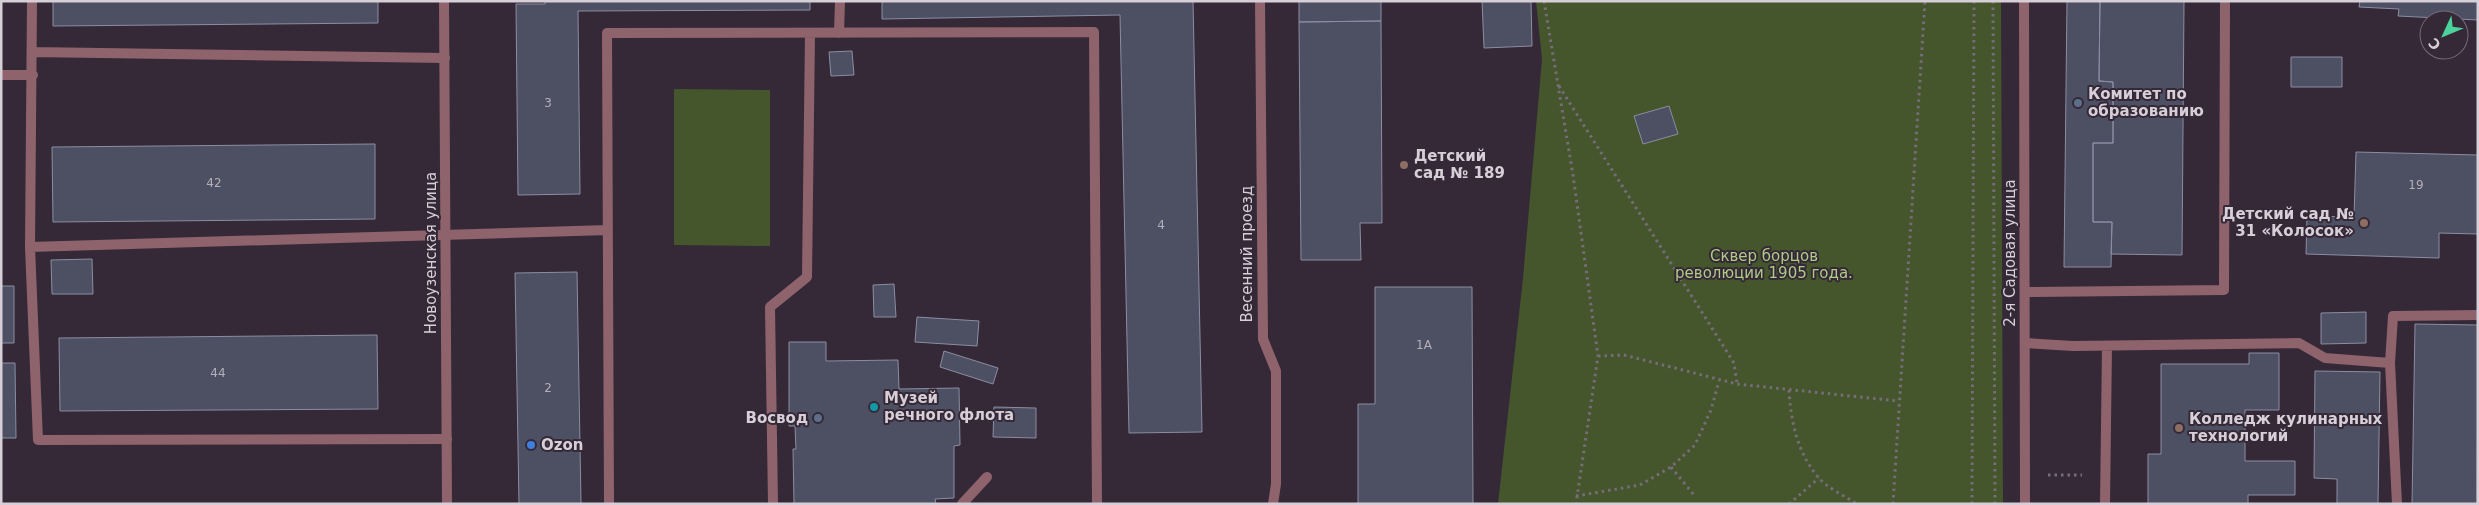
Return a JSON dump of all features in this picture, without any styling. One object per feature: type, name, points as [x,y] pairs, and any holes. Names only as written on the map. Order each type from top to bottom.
[{"type":"street","points":[[32,1],[33,75],[30,248],[38,440],[447,439]]},
{"type":"street","name":"Новоузенская улица","points":[[444,1],[447,504]]},
{"type":"street","points":[[838,33],[840,1]]},
{"type":"street","name":"Весенний проезд","points":[[1260,1],[1263,339],[1276,371],[1276,484],[1273,504]]},
{"type":"street","name":"2-я Садовая улица","points":[[2024,1],[2025,504]]},
{"type":"street","points":[[2025,292],[2224,290],[2225,1]]},
{"type":"street","points":[[609,504],[607,33],[1094,32],[1097,504]]},
{"type":"street","points":[[773,504],[770,307],[807,277],[810,33]]},
{"type":"street","points":[[32,52],[445,58]]},
{"type":"street","points":[[1,76],[33,75]]},
{"type":"street","points":[[30,248],[608,230]]},
{"type":"street","points":[[2397,504],[2390,363],[2393,316],[2478,315]]},
{"type":"street","points":[[2025,343],[2107,346],[2298,343],[2325,358],[2390,363]]},
{"type":"street","points":[[2105,504],[2107,346]]},
{"type":"street","points":[[962,504],[987,477]]},
{"type":"path","points":[[1544,1],[1573,175],[1598,356],[1576,504]]},
{"type":"path","points":[[1893,504],[1898,401],[1925,1]]},
{"type":"path","points":[[1972,504],[1974,1]]},
{"type":"path","points":[[1993,1],[1995,504]]},
{"type":"path","points":[[1558,83],[1734,363],[1737,384]]},
{"type":"path","points":[[1598,356],[1624,355],[1719,381],[1737,384],[1898,401]]},
{"type":"path","points":[[1576,496],[1640,485],[1670,467],[1695,445],[1711,410],[1719,381]]},
{"type":"path","points":[[1789,390],[1791,420],[1801,451],[1819,478],[1857,504]]},
{"type":"path","points":[[1670,467],[1694,495]]},
{"type":"path","points":[[2025,474],[2104,475]]},
{"type":"path","points":[[1789,504],[1819,478]]},
{"type":"green space","name":"Сквер борцов революции 1905 года.","points":[[1536,1],[2001,1],[2003,504],[1498,504],[1523,278],[1542,59]]},
{"type":"green space","points":[[674,89],[770,90],[770,246],[674,245]]},
{"type":"building","points":[[53,1],[378,1],[378,23],[53,26]]},
{"type":"building","points":[[545,1],[810,1],[810,10],[578,11],[580,194],[518,195],[516,4],[545,4]]},
{"type":"building","points":[[882,1],[1193,1],[1202,432],[1129,433],[1120,15],[882,19]]},
{"type":"building","points":[[1299,1],[1381,1],[1381,21],[1299,22]]},
{"type":"building","points":[[1482,1],[1531,1],[1532,46],[1484,48]]},
{"type":"building","points":[[2067,1],[2100,1],[2099,81],[2113,82],[2113,143],[2093,143],[2093,222],[2112,222],[2111,267],[2064,267]]},
{"type":"building","points":[[2100,1],[2184,1],[2182,255],[2111,254],[2112,222],[2093,222],[2093,143],[2113,143],[2113,82],[2099,81]]},
{"type":"building","points":[[2360,1],[2478,1],[2478,20],[2469,20],[2469,10],[2419,10],[2419,17],[2398,16],[2399,9],[2359,7]]},
{"type":"building","points":[[1381,21],[1382,223],[1360,223],[1361,260],[1301,260],[1299,22]]},
{"type":"building","points":[[852,51],[854,75],[831,76],[829,52]]},
{"type":"building","points":[[2291,57],[2342,57],[2342,87],[2291,87]]},
{"type":"building","points":[[1669,106],[1678,134],[1643,144],[1634,116]]},
{"type":"building","points":[[375,144],[375,219],[53,222],[52,147]]},
{"type":"building","points":[[2356,152],[2478,155],[2478,234],[2439,233],[2439,258],[2306,254],[2307,216],[2354,217]]},
{"type":"building","points":[[92,259],[93,294],[52,294],[51,260]]},
{"type":"building","points":[[577,272],[581,504],[519,504],[515,273]]},
{"type":"building","points":[[894,284],[896,317],[874,317],[873,285]]},
{"type":"building","points":[[1,286],[14,286],[14,343],[1,343]]},
{"type":"building","points":[[1375,287],[1472,287],[1473,504],[1358,504],[1358,404],[1375,404]]},
{"type":"building","points":[[2366,312],[2366,343],[2321,344],[2321,313]]},
{"type":"building","points":[[917,317],[979,321],[977,346],[915,342]]},
{"type":"building","points":[[2415,324],[2478,325],[2477,504],[2412,504]]},
{"type":"building","points":[[377,335],[378,409],[60,411],[59,338]]},
{"type":"building","name":"Музей речного флота","points":[[789,342],[826,342],[826,361],[898,360],[899,389],[959,388],[960,445],[954,446],[954,498],[935,499],[936,504],[794,504],[793,449],[796,449],[795,426],[789,426]]},
{"type":"building","points":[[944,351],[998,368],[993,384],[940,367]]},
{"type":"building","points":[[2249,353],[2279,353],[2279,410],[2245,410],[2245,461],[2295,461],[2295,495],[2248,495],[2248,504],[2148,504],[2148,454],[2161,454],[2161,364],[2249,364]]},
{"type":"building","points":[[1,363],[15,363],[16,438],[1,438]]},
{"type":"building","points":[[2315,371],[2380,372],[2378,504],[2337,504],[2337,479],[2314,478]]},
{"type":"building","points":[[994,407],[1036,408],[1036,438],[993,437]]},
{"type":"place","name":"Комитет по образованию","points":[[2078,103]]},
{"type":"place","name":"Детский сад № 189","points":[[1404,165]]},
{"type":"place","name":"Детский сад № 31 «Колосок»","points":[[2364,223]]},
{"type":"place","name":"Музей речного флота","points":[[874,407]]},
{"type":"place","name":"Восвод","points":[[818,418]]},
{"type":"place","name":"Колледж кулинарных технологий","points":[[2179,428]]},
{"type":"place","name":"Ozon","points":[[531,445]]}]
